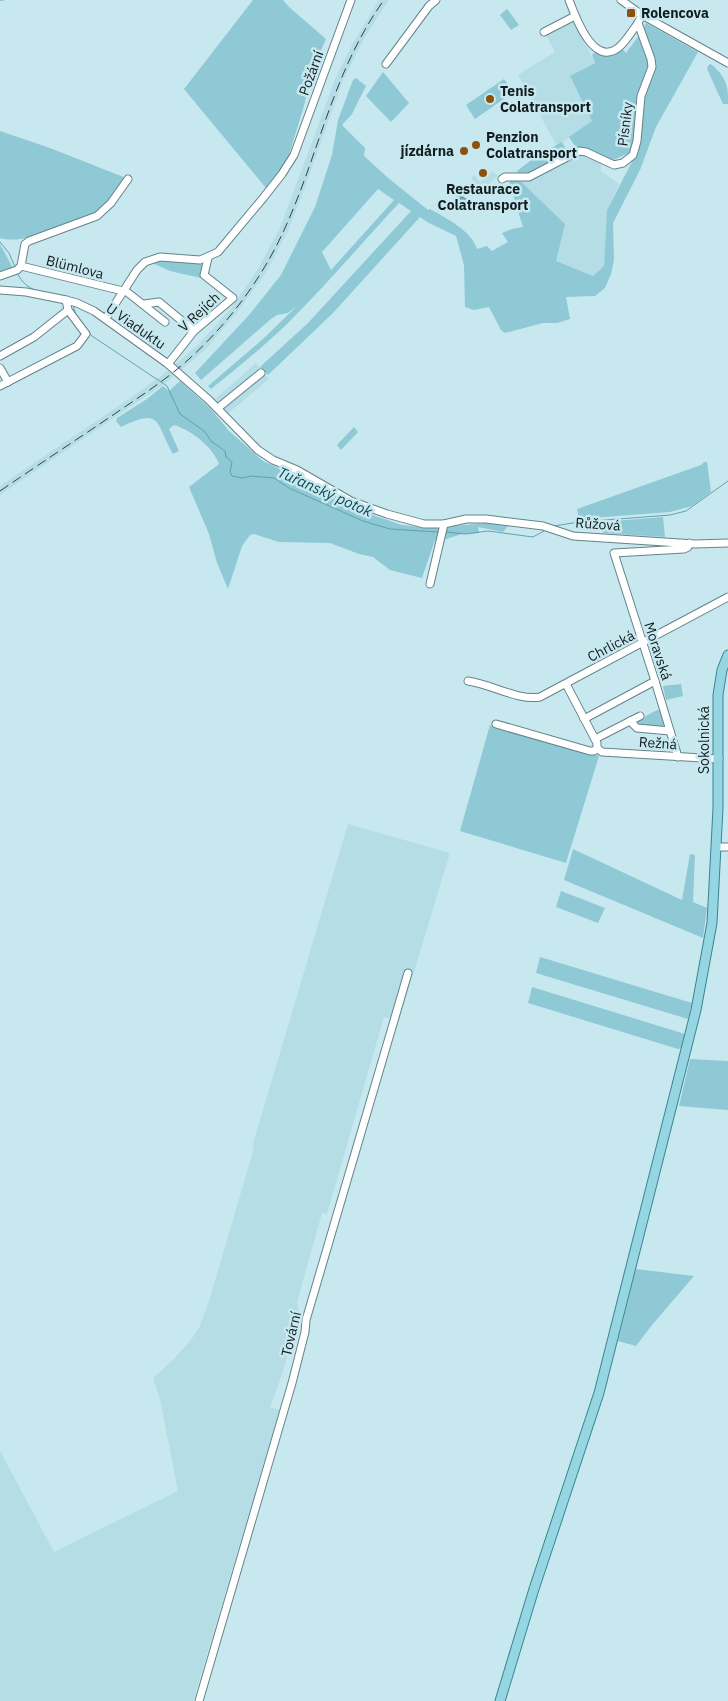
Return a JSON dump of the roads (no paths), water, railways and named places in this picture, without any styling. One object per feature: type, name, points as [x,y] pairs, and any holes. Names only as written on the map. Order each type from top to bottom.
[{"type":"main road","name":"Sokolnická","points":[[500,1701],[534,1589],[599,1393],[696,1010],[712,923],[719,759],[719,687],[722,670],[728,655]]},
{"type":"street","name":"Požární","points":[[208,258],[224,246],[282,174],[294,155],[352,0]]},
{"type":"street","points":[[386,64],[429,6],[436,0]]},
{"type":"street","points":[[570,0],[575,16],[594,48],[606,52],[616,49],[638,23],[642,15]]},
{"type":"street","points":[[621,0],[642,15],[728,63]]},
{"type":"street","points":[[544,32],[575,16]]},
{"type":"street","name":"Písníky","points":[[502,179],[505,177],[529,177],[579,151],[586,152],[614,165],[623,163],[633,155],[637,141],[641,96],[652,67],[638,23]]},
{"type":"street","points":[[0,276],[17,269],[25,244],[29,241],[97,216],[111,203],[128,179]]},
{"type":"street","points":[[106,318],[139,268],[152,258],[192,260],[208,258]]},
{"type":"street","name":"V Rejích","points":[[168,364],[194,331],[233,298],[204,275],[208,258]]},
{"type":"street","name":"Blümlova","points":[[17,269],[128,292],[144,304]]},
{"type":"street","name":"U Viaduktu","points":[[0,290],[26,292],[66,300],[82,305],[106,318],[168,364],[218,408],[240,433],[266,455],[297,470],[351,501],[402,519],[424,524],[444,524],[466,519],[507,522]]},
{"type":"street","points":[[0,386],[77,346],[86,334],[68,310],[66,300]]},
{"type":"street","points":[[144,304],[159,302],[194,331]]},
{"type":"street","points":[[144,304],[165,322]]},
{"type":"street","points":[[0,356],[34,336],[68,310]]},
{"type":"street","points":[[0,368],[8,382]]},
{"type":"street","points":[[218,408],[261,373]]},
{"type":"street","name":"Růžová","points":[[507,522],[550,529],[573,536],[689,543],[728,543]]},
{"type":"street","points":[[430,584],[444,524]]},
{"type":"street","name":"Růžová","points":[[614,553],[684,549],[688,547],[689,543]]},
{"type":"street","name":"Moravská","points":[[614,553],[656,681],[678,757]]},
{"type":"street","name":"Chrlická","points":[[468,681],[480,682],[526,697],[538,698],[728,596]]},
{"type":"street","points":[[584,719],[656,681]]},
{"type":"street","points":[[566,684],[595,739],[597,748]]},
{"type":"street","points":[[595,739],[640,716]]},
{"type":"street","points":[[630,721],[637,728],[670,731]]},
{"type":"street","name":"Režná","points":[[496,724],[590,751],[594,751],[597,748],[602,752],[719,759]]},
{"type":"street","points":[[716,847],[728,847]]},
{"type":"street","name":"Tovární","points":[[198,1701],[292,1383],[305,1332],[306,1320],[408,973]]},
{"type":"waterway","name":"Tuřanský potok","points":[[0,242],[9,253],[15,267]]},
{"type":"waterway","name":"Tuřanský potok","points":[[17,273],[21,280],[31,288],[63,296]]},
{"type":"waterway","name":"Tuřanský potok","points":[[73,305],[76,315]]},
{"type":"waterway","name":"Tuřanský potok","points":[[89,333],[167,386],[180,414],[204,431],[211,441],[225,451],[226,457],[232,462],[230,472],[232,476],[242,478],[251,476],[274,478],[289,488],[363,521],[390,529],[438,532]]},
{"type":"waterway","name":"Tuřanský potok","points":[[554,526],[579,522],[670,515],[686,511],[728,481]]},
{"type":"waterway","name":"Tuřanský potok","points":[[445,532],[466,534],[488,531],[533,537],[546,530]]},
{"type":"railway","points":[[0,491],[133,402],[171,374],[204,345],[231,315],[256,281],[285,228],[339,83],[367,27],[384,0]]},
{"type":"place","name":"Rolencova","points":[[631,13]]},
{"type":"place","name":"Tenis Colatransport","points":[[490,99]]},
{"type":"place","name":"Penzion Colatransport","points":[[476,145]]},
{"type":"place","name":"jízdárna","points":[[464,151]]},
{"type":"place","name":"Restaurace Colatransport","points":[[483,173]]}]
